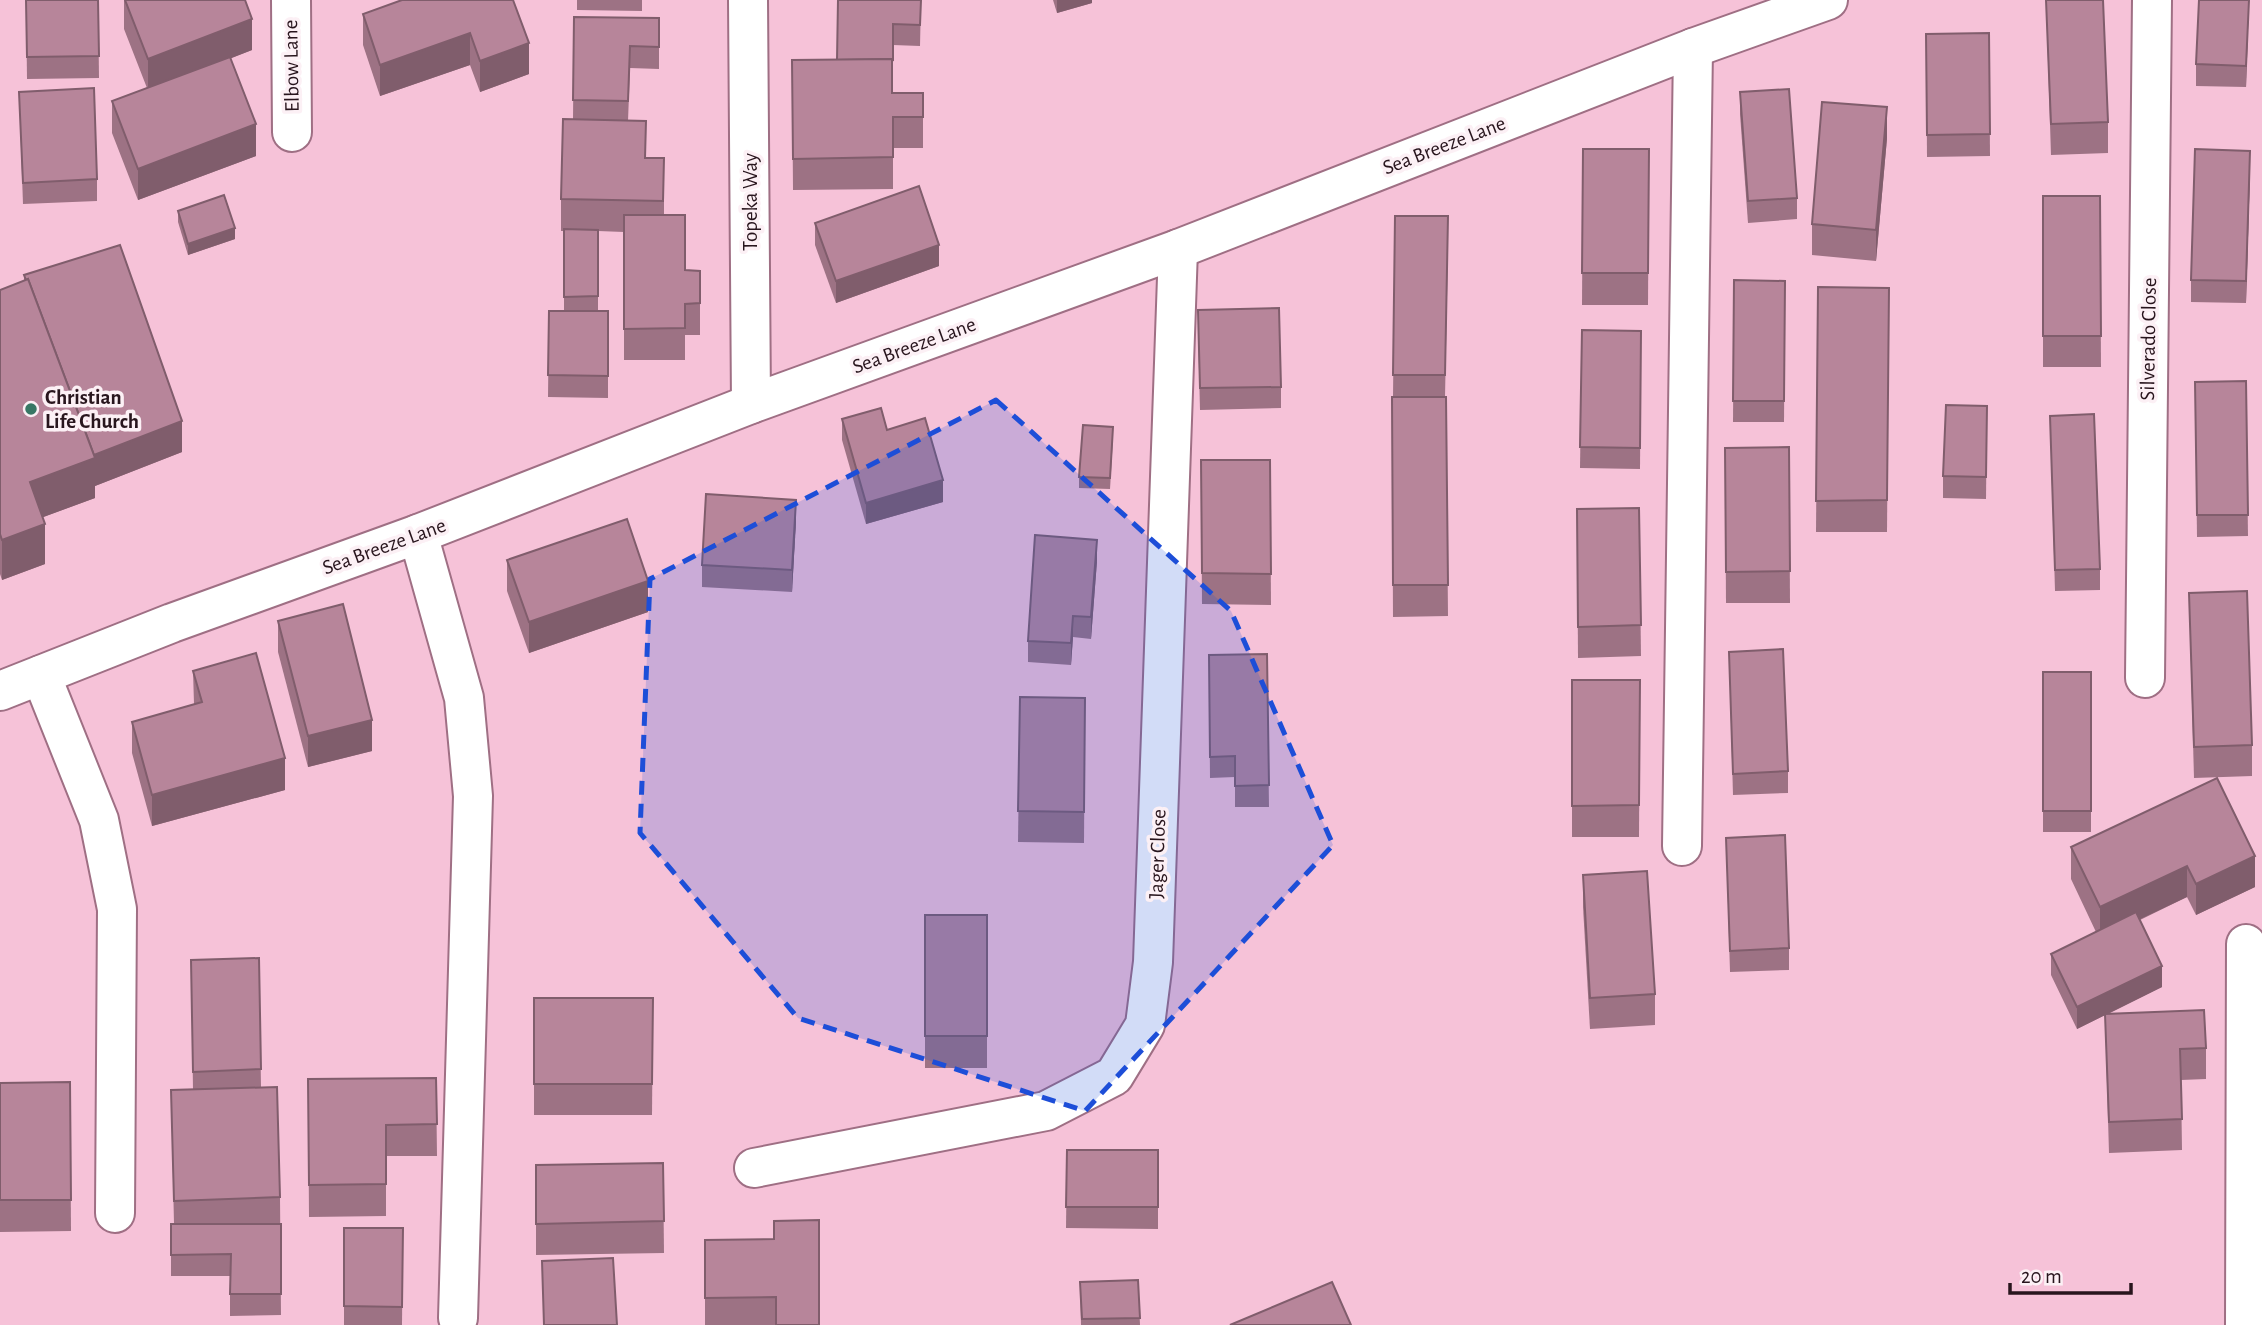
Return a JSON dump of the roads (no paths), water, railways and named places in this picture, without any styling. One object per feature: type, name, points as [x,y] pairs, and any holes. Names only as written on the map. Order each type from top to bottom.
[{"type":"street","name":"Elbow Lane","points":[[291,0],[292,132]]},
{"type":"street","name":"Topeka Way","points":[[748,0],[751,404]]},
{"type":"street","name":"Sea Breeze Lane","points":[[0,691],[172,623],[418,534],[751,404],[1178,249],[1693,48],[1828,0]]},
{"type":"street","name":"Silverado Close","points":[[2145,678],[2152,0]]},
{"type":"street","points":[[1682,846],[1693,48]]},
{"type":"street","name":"Jager Close","points":[[754,1168],[1046,1111],[1114,1076],[1145,1026],[1153,962],[1178,249]]},
{"type":"street","points":[[418,534],[464,698],[473,796],[458,1318]]},
{"type":"street","points":[[41,675],[99,820],[117,909],[115,1213]]},
{"type":"street","points":[[2245,1325],[2246,944]]},
{"type":"place","name":"Christian Life Church","points":[[31,409]]}]
